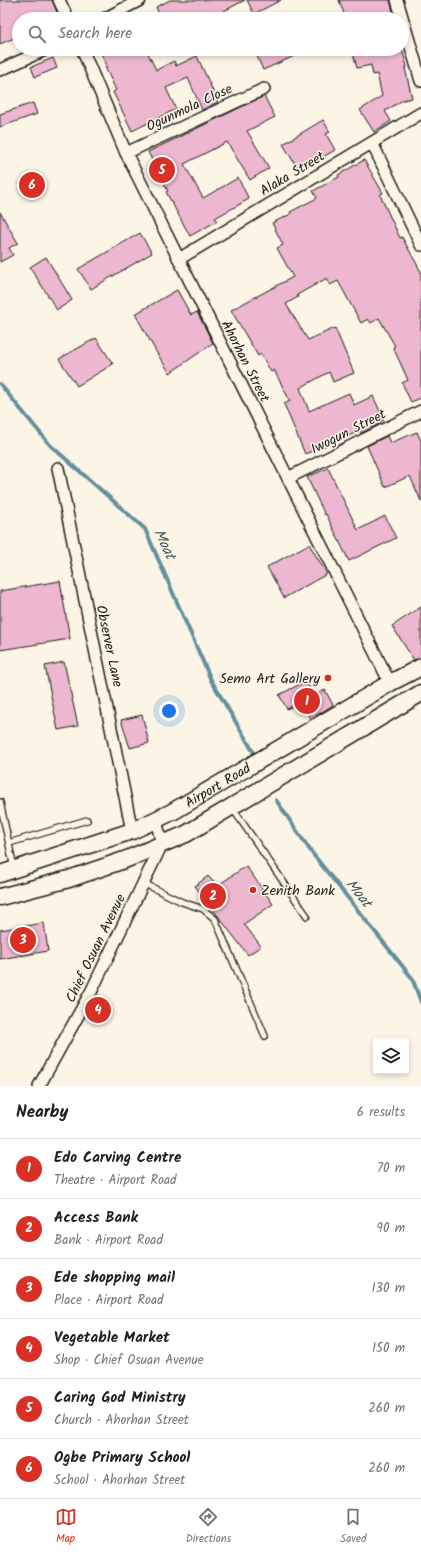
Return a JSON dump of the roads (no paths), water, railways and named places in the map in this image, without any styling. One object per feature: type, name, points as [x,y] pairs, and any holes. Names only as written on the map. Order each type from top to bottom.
[{"type":"main road","name":"Airport Road","points":[[7,872],[132,831],[156,820],[421,667]]},
{"type":"main road","name":"Airport Road","points":[[0,897],[69,879],[127,859],[186,834],[421,693]]},
{"type":"street","points":[[59,0],[65,12]]},
{"type":"street","points":[[117,12],[140,0]]},
{"type":"street","points":[[397,0],[401,12]]},
{"type":"street","points":[[409,40],[421,81]]},
{"type":"street","points":[[0,70],[31,56]]},
{"type":"street","name":"Ahorhan Street","points":[[85,56],[126,153],[390,684]]},
{"type":"street","name":"Ogunmola Close","points":[[126,153],[264,89]]},
{"type":"street","name":"Alaka Street","points":[[179,259],[421,112]]},
{"type":"street","points":[[372,143],[421,245]]},
{"type":"street","name":"Iwogun Street","points":[[288,478],[421,411]]},
{"type":"street","name":"Observer Lane","points":[[58,468],[132,831]]},
{"type":"street","points":[[156,820],[162,844]]},
{"type":"street","name":"Chief Osuan Avenue","points":[[39,1086],[91,992],[162,844]]},
{"type":"lane","points":[[0,802],[9,842],[7,872]]},
{"type":"lane","points":[[231,807],[307,916]]},
{"type":"lane","points":[[9,842],[87,820]]},
{"type":"lane","points":[[143,883],[182,902],[203,909],[215,919],[265,1036]]},
{"type":"waterway","name":"Moat","points":[[0,384],[50,445],[145,529],[211,680],[254,753]]},
{"type":"waterway","name":"Moat","points":[[276,800],[312,853],[412,978],[421,1002]]},
{"type":"place","name":"Caring God Ministry","points":[[162,170]]},
{"type":"place","name":"Ogbe Primary School","points":[[32,185]]},
{"type":"place","name":"Semo Art Gallery","points":[[328,678]]},
{"type":"place","name":"Edo Carving Centre","points":[[307,701]]},
{"type":"place","name":"Zenith Bank","points":[[253,890]]},
{"type":"place","name":"Access Bank","points":[[213,896]]},
{"type":"place","name":"Ede shopping mail","points":[[23,940]]},
{"type":"place","name":"Vegetable Market","points":[[98,1010]]}]
